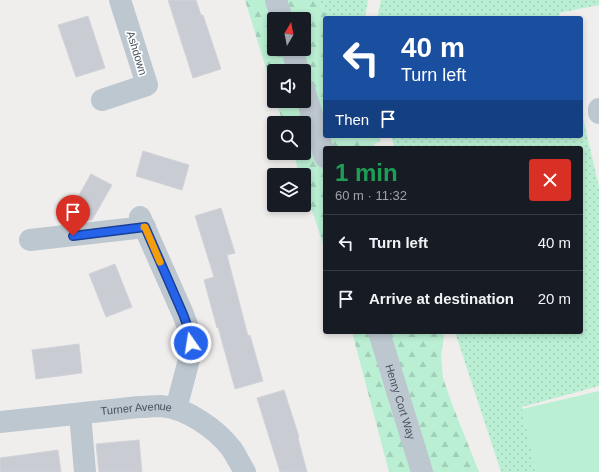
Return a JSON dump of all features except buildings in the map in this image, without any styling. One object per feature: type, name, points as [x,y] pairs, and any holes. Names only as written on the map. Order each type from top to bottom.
[{"type":"street","name":"Ashdown","points":[[102,100],[147,85],[120,0]]},
{"type":"street","points":[[276,0],[280,12]]},
{"type":"street","points":[[310,108],[323,151]]},
{"type":"street","points":[[30,240],[142,222],[190,333],[190,356],[176,409]]},
{"type":"street","name":"Henry Cort Way","points":[[380,334],[422,472]]},
{"type":"street","name":"Turner Avenue","points":[[0,422],[146,407],[161,406],[176,409],[193,416],[216,433],[231,448],[245,472]]},
{"type":"street","points":[[80,414],[85,472]]},
{"type":"green space","points":[[245,0],[319,0],[326,16],[323,16],[323,138],[380,138],[381,141],[374,144],[374,146],[323,146],[323,244],[311,207],[311,168],[298,168],[295,160],[311,160],[311,116],[281,116],[278,108],[311,108],[311,64],[267,64],[267,72]]},
{"type":"green space","points":[[319,0],[368,0],[365,16],[326,16]]},
{"type":"green space","points":[[381,0],[599,0],[599,5],[559,13],[560,16],[377,16]]},
{"type":"green space","points":[[583,118],[599,187],[599,386],[522,407],[536,472],[501,472],[456,334],[583,334],[583,146],[394,146],[392,138],[583,138]]},
{"type":"green space","points":[[353,334],[443,334],[441,356],[443,378],[479,472],[389,472]]},
{"type":"green space","points":[[599,391],[599,472],[536,472],[522,409]]},
{"type":"slow traffic","points":[[144,227],[160,262]]},
{"type":"route","points":[[73,236],[145,227],[183,314],[190,333],[191,343]]}]
